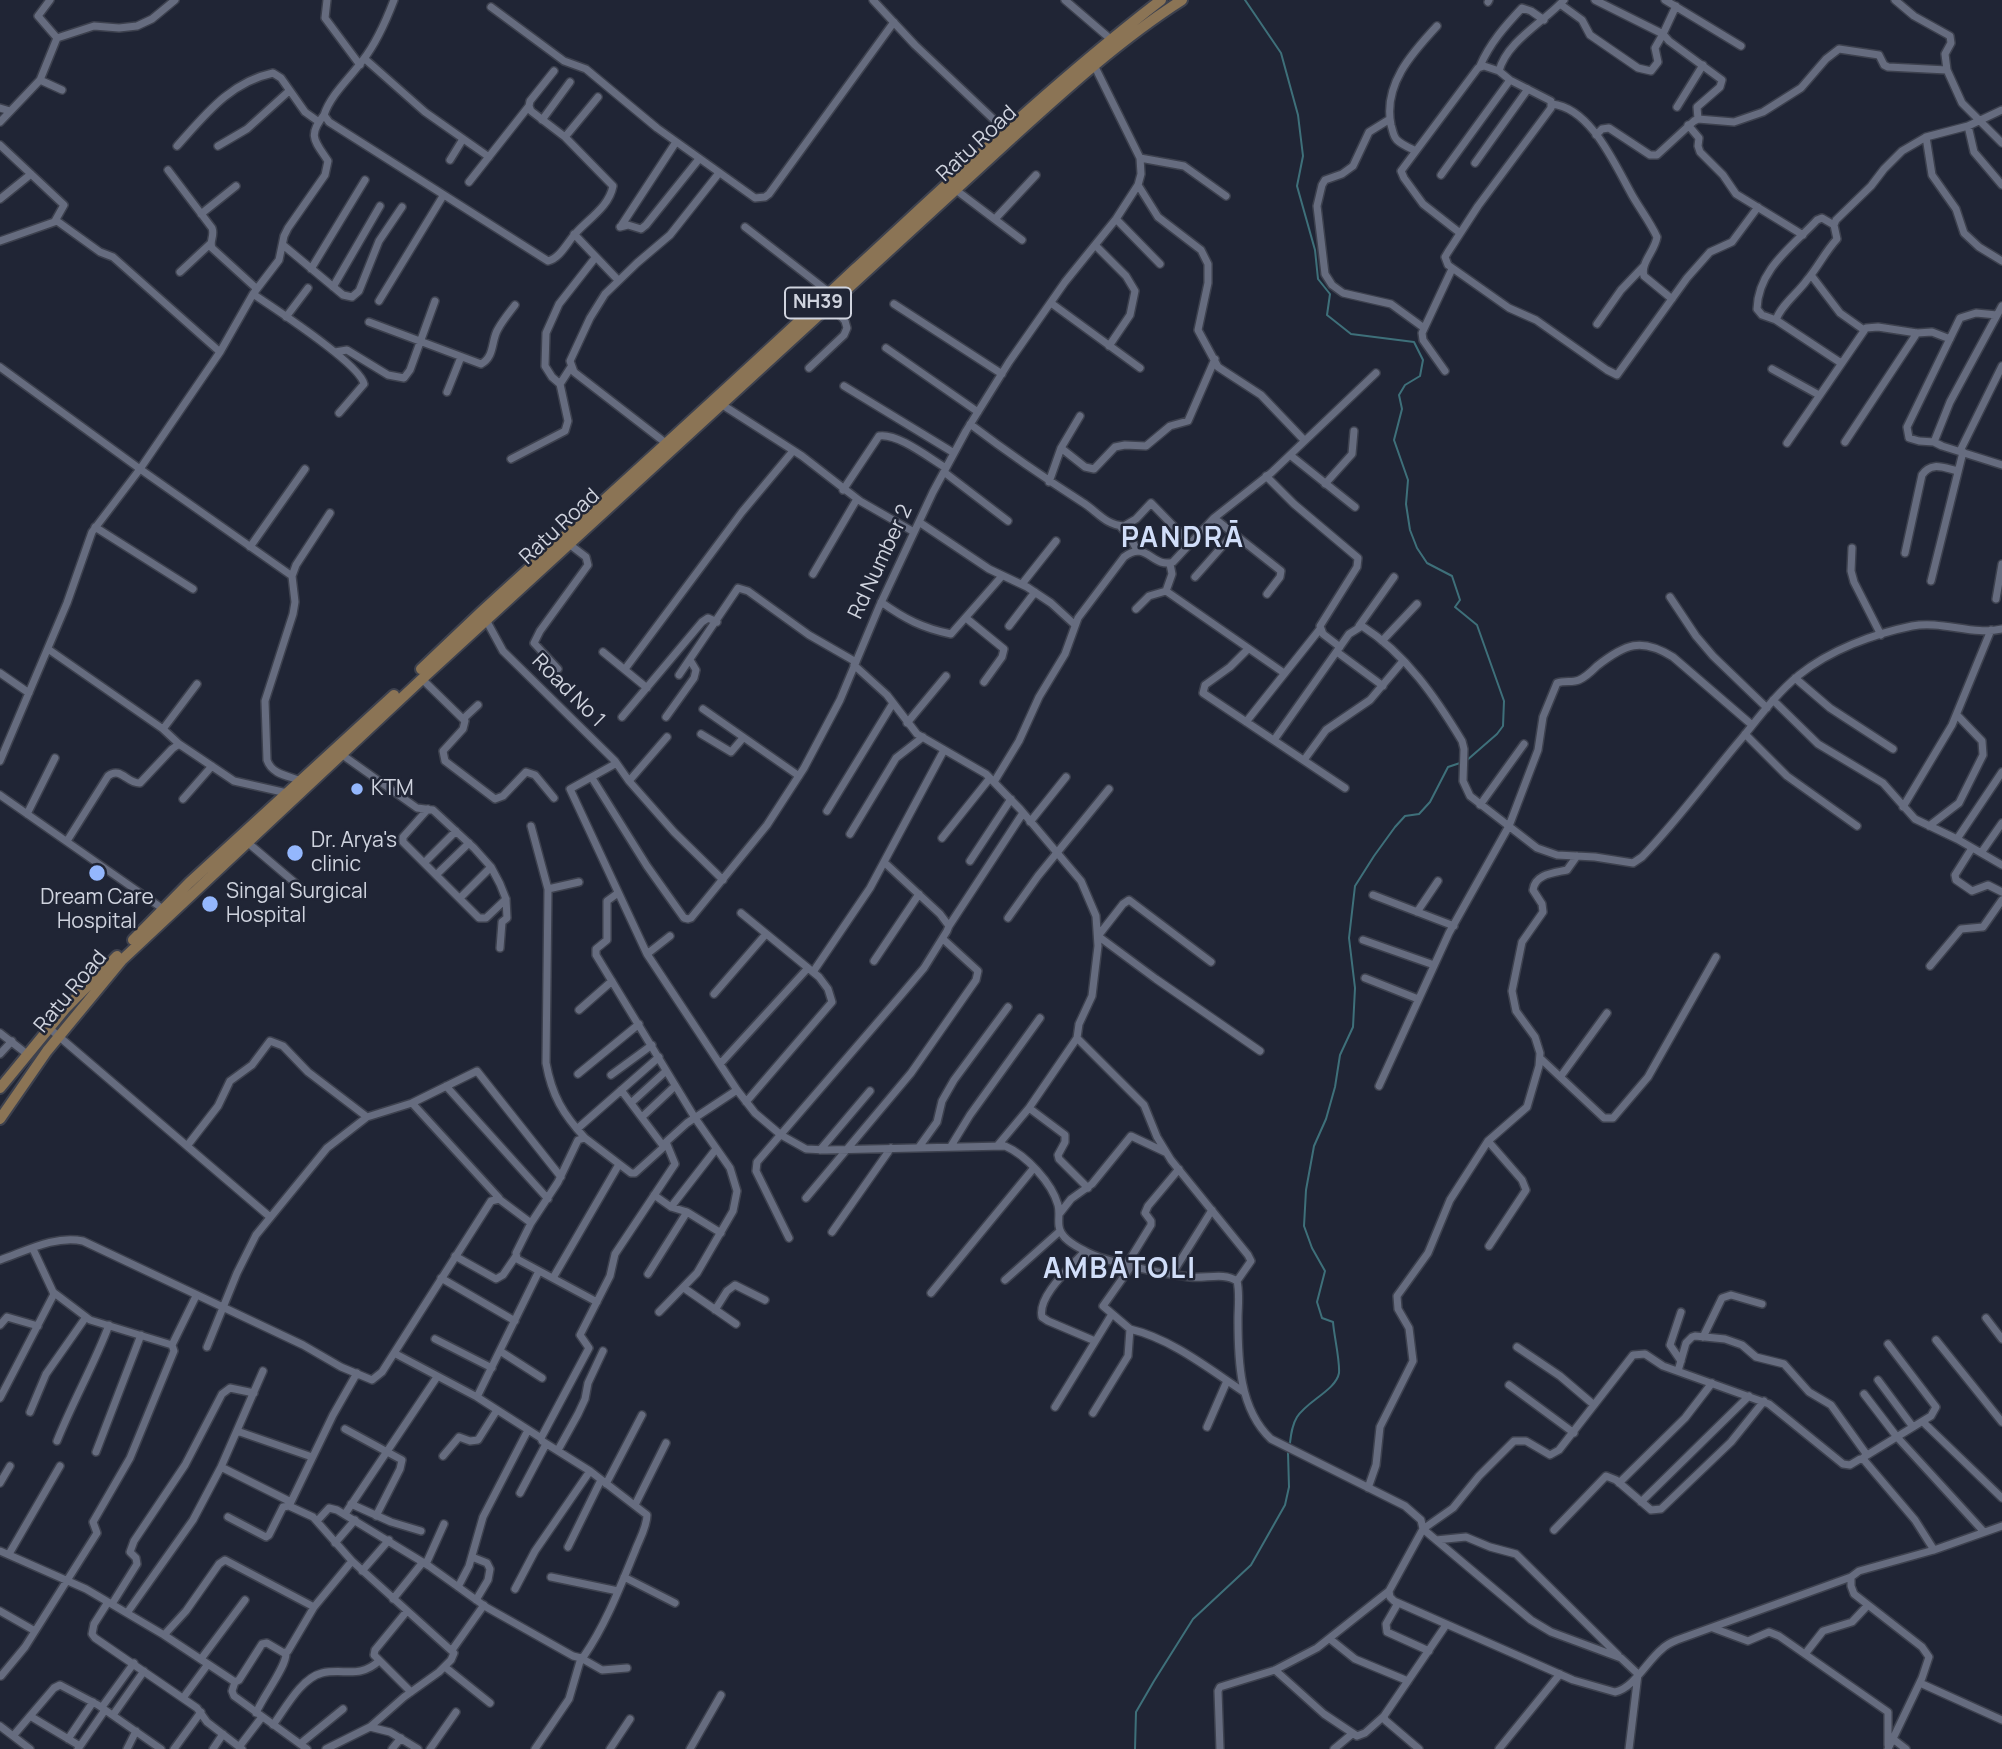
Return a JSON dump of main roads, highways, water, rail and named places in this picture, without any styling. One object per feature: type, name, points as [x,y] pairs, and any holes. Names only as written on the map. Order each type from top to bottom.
[{"type":"main road","name":"Ratu Road","points":[[0,1119],[59,1036],[166,912],[247,842],[305,782],[830,293],[1116,43],[1161,0]]},
{"type":"main road","name":"Ratu Road","points":[[0,1088],[49,1028],[287,793],[341,754],[422,679],[484,616],[676,448],[956,190],[1009,134],[1095,67],[1116,43],[1182,0]]},
{"type":"main road","points":[[0,1108],[27,1055]]},
{"type":"main road","points":[[0,1097],[36,1069]]},
{"type":"waterway","points":[[1245,0],[1281,53],[1298,115],[1303,156],[1297,186],[1315,250],[1318,279],[1330,294],[1327,315],[1351,334],[1414,342],[1423,360],[1420,376],[1405,385],[1399,395],[1402,409],[1394,440],[1408,480],[1406,504],[1410,530],[1427,563],[1452,576],[1460,600],[1455,607],[1477,625],[1504,701],[1503,726],[1466,761]]},
{"type":"waterway","points":[[1290,1443],[1297,1417],[1333,1385],[1339,1373],[1333,1322],[1322,1318],[1317,1302],[1325,1271],[1304,1226],[1306,1190],[1314,1146],[1326,1119],[1340,1055],[1353,1027],[1355,988],[1349,938],[1355,886],[1395,827],[1405,816],[1419,814],[1430,802],[1448,767],[1460,763]]},
{"type":"waterway","points":[[1135,1749],[1136,1712],[1154,1681],[1193,1619],[1251,1565],[1285,1505],[1289,1487],[1288,1452]]},
{"type":"place","name":"KTM","points":[[357,789]]},
{"type":"place","name":"Dr. Arya's clinic","points":[[295,853]]},
{"type":"place","name":"Dream Care Hospital","points":[[97,873]]},
{"type":"place","name":"Singal Surgical Hospital","points":[[210,904]]},
{"type":"district","name":"PANDRĀ","points":[[1183,539]]},
{"type":"district","name":"AMBĀTOLI","points":[[1120,1270]]}]
